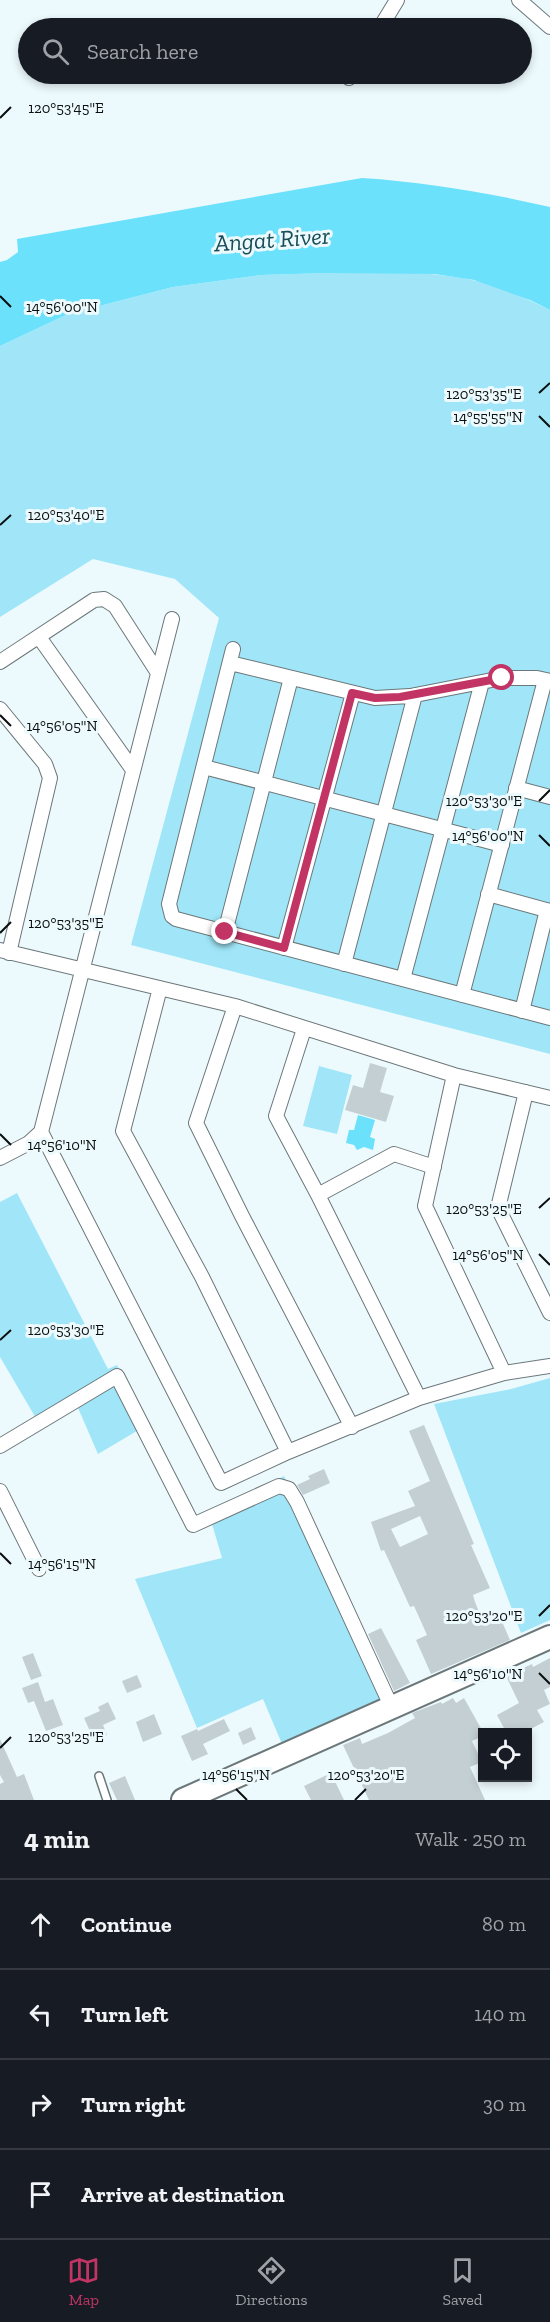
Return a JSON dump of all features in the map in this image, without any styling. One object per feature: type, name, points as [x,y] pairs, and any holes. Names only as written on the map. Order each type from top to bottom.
[{"type":"main road","points":[[183,1800],[550,1636]]},
{"type":"street","points":[[386,18],[397,0]]},
{"type":"street","points":[[519,0],[550,27]]},
{"type":"street","points":[[0,662],[94,600],[104,599],[115,606],[158,673]]},
{"type":"street","points":[[0,1158],[29,1143],[41,1132],[172,619]]},
{"type":"street","points":[[39,637],[133,770]]},
{"type":"street","points":[[462,995],[516,788],[547,681],[515,677],[415,695],[375,698],[291,678],[231,656],[169,909],[170,914],[176,920],[344,963],[462,995],[550,1018]]},
{"type":"street","points":[[225,932],[291,678]]},
{"type":"street","points":[[403,979],[482,682]]},
{"type":"street","points":[[284,948],[352,693]]},
{"type":"street","points":[[344,963],[415,695]]},
{"type":"street","points":[[0,709],[45,764],[50,778],[3,953],[83,969],[235,1006],[454,1075],[550,1098]]},
{"type":"street","points":[[204,767],[501,845]]},
{"type":"street","points":[[516,788],[550,797]]},
{"type":"street","points":[[488,894],[548,911],[522,1011]]},
{"type":"street","points":[[160,988],[123,1131],[202,1277],[288,1452]]},
{"type":"street","points":[[235,1006],[196,1123],[352,1427]]},
{"type":"street","points":[[304,1029],[276,1116],[419,1398]]},
{"type":"street","points":[[454,1075],[425,1206],[504,1373]]},
{"type":"street","points":[[526,1092],[498,1208],[550,1312]]},
{"type":"street","points":[[41,1132],[221,1483],[288,1452],[419,1398],[504,1373],[550,1366]]},
{"type":"street","points":[[318,1196],[394,1154],[434,1167]]},
{"type":"street","points":[[0,1446],[117,1376],[193,1525],[279,1486],[289,1489],[392,1708]]},
{"type":"street","points":[[0,1491],[39,1569]]},
{"type":"lane","points":[[99,1776],[107,1800]]},
{"type":"shaded area","points":[[400,273],[454,277],[482,282],[550,310],[550,1054],[131,945],[219,618],[175,579],[93,559],[0,617],[0,346],[68,314],[173,287],[261,275]]},
{"type":"shaded area","points":[[319,1066],[352,1075],[337,1134],[303,1126]]},
{"type":"shaded area","points":[[17,1193],[108,1369],[117,1365],[147,1425],[98,1454],[75,1401],[37,1420],[0,1357],[0,1202]]},
{"type":"shaded area","points":[[550,1378],[550,1620],[521,1633],[434,1404],[511,1389]]},
{"type":"shaded area","points":[[284,1476],[387,1697],[282,1744],[263,1699],[197,1728],[135,1579],[222,1558],[210,1517]]},
{"type":"water","name":"Angat River","points":[[362,178],[457,189],[550,207],[550,310],[530,300],[474,280],[435,274],[261,275],[173,287],[68,314],[0,346],[0,262],[18,252],[17,239]]},
{"type":"water","points":[[358,1115],[375,1120],[370,1137],[375,1139],[373,1150],[364,1147],[357,1150],[354,1145],[346,1143],[349,1130],[354,1130]]},
{"type":"building","points":[[370,1063],[387,1068],[380,1092],[394,1096],[386,1122],[345,1110],[353,1085],[363,1088]]},
{"type":"building","points":[[424,1425],[474,1544],[471,1545],[490,1588],[473,1595],[484,1624],[500,1617],[510,1640],[431,1674],[416,1640],[427,1635],[414,1606],[410,1607],[384,1550],[381,1551],[371,1522],[415,1506],[408,1491],[430,1481],[409,1431]],"holes":[[[420,1516],[428,1534],[400,1547],[391,1529]]]},
{"type":"building","points":[[324,1469],[330,1483],[303,1495],[297,1485],[310,1479],[308,1476]]},
{"type":"building","points":[[381,1628],[410,1683],[394,1691],[368,1634]]},
{"type":"building","points":[[33,1653],[42,1676],[31,1680],[22,1657]]},
{"type":"building","points":[[550,1658],[550,1687],[544,1690],[550,1704],[537,1710],[544,1722],[532,1728],[504,1728],[497,1715],[519,1703],[506,1676],[532,1664],[533,1667]]},
{"type":"building","points":[[137,1675],[142,1687],[127,1693],[122,1681]]},
{"type":"building","points":[[38,1682],[45,1702],[53,1699],[63,1725],[46,1731],[34,1701],[28,1703],[22,1688]]},
{"type":"building","points":[[453,1698],[456,1703],[464,1698],[481,1728],[478,1728],[478,1738],[472,1741],[478,1754],[478,1764],[470,1767],[485,1800],[369,1800],[343,1745],[360,1738],[362,1744],[415,1718],[412,1713],[441,1702],[442,1704]]},
{"type":"building","points":[[108,1702],[116,1719],[103,1725],[107,1735],[94,1740],[84,1718],[100,1711],[98,1707]]},
{"type":"building","points":[[154,1714],[162,1734],[143,1742],[136,1722]]},
{"type":"building","points":[[224,1719],[230,1731],[203,1744],[208,1754],[192,1761],[181,1736]]},
{"type":"building","points":[[251,1727],[256,1739],[243,1745],[238,1733]]},
{"type":"building","points":[[0,1739],[17,1777],[24,1774],[34,1800],[0,1800],[0,1784],[4,1782],[0,1775]]},
{"type":"building","points":[[331,1773],[344,1800],[311,1800],[304,1786]]},
{"type":"building","points":[[125,1776],[135,1800],[117,1800],[109,1783]]},
{"type":"route","points":[[225,932],[284,948],[352,693],[375,698],[400,697],[502,678]]}]
